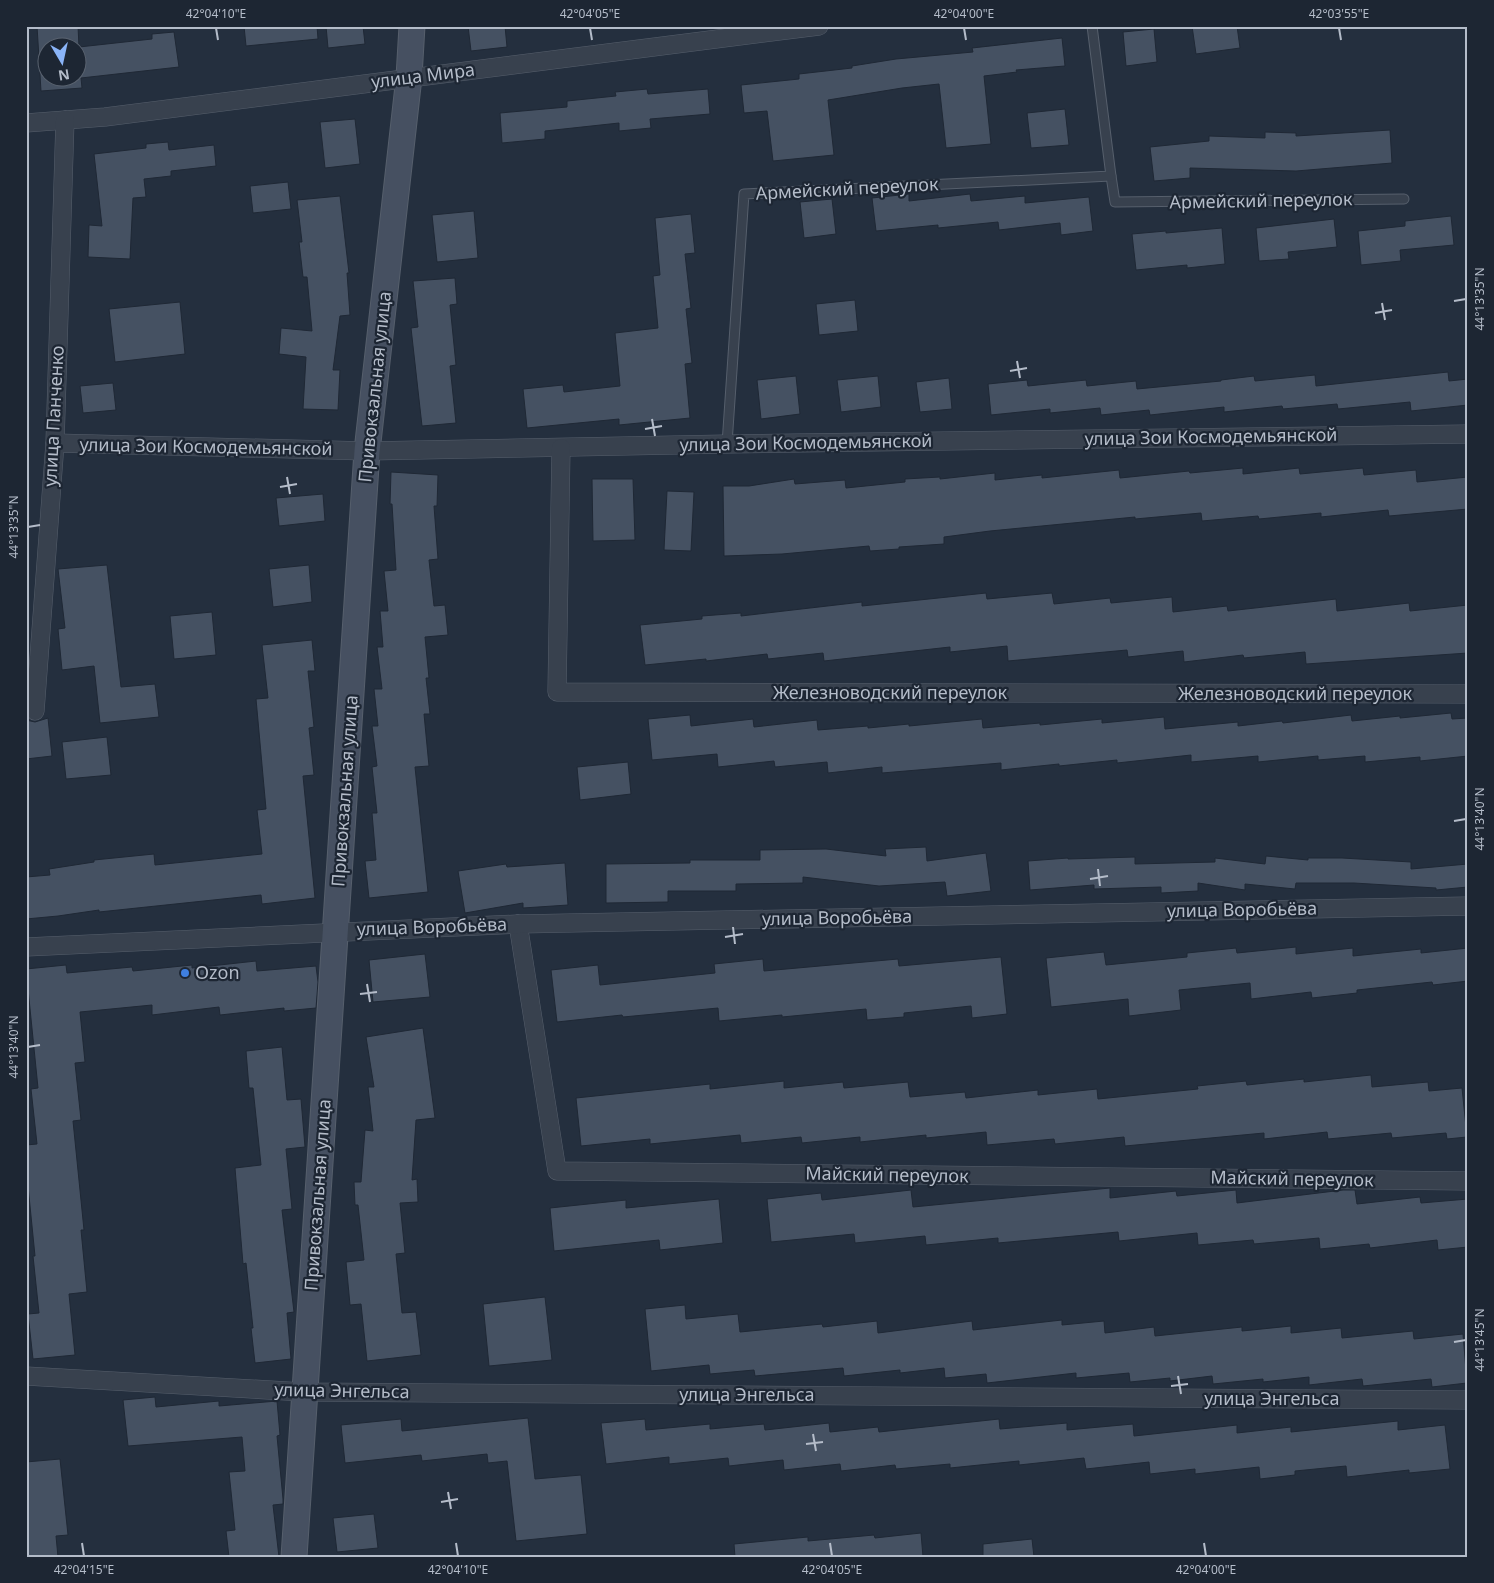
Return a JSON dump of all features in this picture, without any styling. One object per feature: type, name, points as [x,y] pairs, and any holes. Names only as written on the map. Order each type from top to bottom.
[{"type":"street","name":"Привокзальная улица","points":[[294,1557],[367,451],[409,77],[412,26]]},
{"type":"street","name":"улица Мира","points":[[26,123],[105,117],[819,26]]},
{"type":"street","name":"улица Панченко","points":[[35,711],[55,443],[66,120]]},
{"type":"street","name":"улица Зои Космодемьянской","points":[[55,443],[367,451],[1468,434]]},
{"type":"street","name":"Железноводский переулок","points":[[561,448],[557,692],[1468,694]]},
{"type":"street","name":"улица Воробьёва","points":[[26,947],[518,924],[1468,906]]},
{"type":"street","name":"Майский переулок","points":[[518,924],[557,1171],[1468,1181]]},
{"type":"street","name":"улица Энгельса","points":[[26,1376],[304,1392],[1468,1400]]},
{"type":"lane","name":"Армейский переулок","points":[[1092,26],[1115,202],[1404,199]]},
{"type":"lane","name":"Армейский переулок","points":[[726,444],[744,194],[1111,176]]},
{"type":"building","points":[[37,26],[78,26],[79,38],[38,38],[38,42]]},
{"type":"building","points":[[244,26],[317,26],[318,39],[246,46]]},
{"type":"building","points":[[326,26],[363,26],[365,44],[328,48]]},
{"type":"building","points":[[468,26],[505,26],[507,47],[471,51]]},
{"type":"building","points":[[1192,26],[1237,26],[1240,48],[1196,54]]},
{"type":"building","points":[[1154,29],[1157,62],[1126,66],[1123,32]]},
{"type":"building","points":[[174,32],[179,67],[88,77],[88,46],[152,39],[152,34]]},
{"type":"building","points":[[1062,38],[1065,66],[1016,70],[1017,72],[984,76],[991,144],[946,148],[939,84],[828,100],[834,155],[773,161],[767,111],[744,113],[741,85],[799,79],[799,74],[852,68],[852,66],[896,59],[973,52],[972,48]]},
{"type":"building","points":[[41,88],[82,88],[41,91]]},
{"type":"building","points":[[647,89],[648,94],[708,89],[710,114],[650,119],[651,128],[619,131],[619,123],[545,131],[545,139],[502,143],[500,113],[567,107],[567,101],[616,96],[615,92]]},
{"type":"building","points":[[1065,109],[1069,145],[1031,148],[1027,113]]},
{"type":"building","points":[[355,119],[360,164],[325,168],[320,122]]},
{"type":"building","points":[[1390,130],[1392,163],[1296,171],[1190,168],[1190,178],[1154,181],[1150,147],[1209,141],[1209,136],[1265,138],[1265,132],[1296,133],[1296,136]]},
{"type":"building","points":[[168,142],[169,150],[214,145],[216,166],[171,171],[171,176],[144,179],[146,197],[133,198],[130,259],[88,257],[89,225],[102,226],[94,154],[146,148],[146,144]]},
{"type":"building","points":[[288,182],[291,209],[253,213],[250,186]]},
{"type":"building","points":[[909,194],[909,201],[970,194],[971,201],[1025,196],[1025,203],[1089,197],[1093,231],[1061,235],[1060,223],[999,230],[998,222],[938,228],[938,225],[876,231],[872,198]]},
{"type":"building","points":[[340,196],[349,273],[347,273],[350,315],[340,316],[333,370],[340,370],[338,410],[303,409],[306,357],[279,354],[281,328],[312,331],[307,277],[303,277],[299,242],[302,242],[297,200]]},
{"type":"building","points":[[832,199],[836,234],[804,238],[800,202]]},
{"type":"building","points":[[474,211],[478,258],[437,262],[432,215]]},
{"type":"building","points":[[691,214],[695,253],[685,254],[691,308],[686,309],[692,363],[685,364],[690,418],[619,425],[619,419],[527,428],[523,389],[563,385],[564,392],[620,386],[615,333],[658,328],[653,276],[660,275],[655,218]]},
{"type":"building","points":[[1451,216],[1454,245],[1400,250],[1401,261],[1361,265],[1358,231],[1405,226],[1405,221]]},
{"type":"building","points":[[1334,219],[1337,247],[1288,252],[1289,259],[1259,261],[1256,228]]},
{"type":"building","points":[[1222,228],[1225,264],[1187,268],[1187,265],[1136,270],[1132,234]]},
{"type":"building","points":[[455,278],[457,304],[450,305],[456,365],[450,366],[456,423],[422,426],[411,328],[418,327],[413,281]]},
{"type":"building","points":[[855,300],[858,331],[819,335],[816,304]]},
{"type":"building","points":[[180,302],[185,354],[115,362],[109,309]]},
{"type":"building","points":[[1448,372],[1449,381],[1468,379],[1468,405],[1411,411],[1410,402],[1338,409],[1337,404],[1283,409],[1282,406],[1224,412],[1224,407],[1150,415],[1149,410],[1101,415],[1100,408],[1050,413],[1050,409],[991,415],[988,384],[1027,380],[1028,386],[1086,380],[1087,386],[1136,381],[1137,389],[1254,376],[1255,381],[1315,375],[1316,386]]},
{"type":"building","points":[[796,376],[800,414],[761,419],[757,380]]},
{"type":"building","points":[[878,376],[881,407],[841,412],[837,380]]},
{"type":"building","points":[[949,378],[952,409],[920,412],[916,382]]},
{"type":"building","points":[[113,383],[116,410],[83,413],[80,386]]},
{"type":"building","points":[[1243,468],[1243,474],[1299,468],[1300,474],[1363,468],[1364,475],[1416,470],[1417,482],[1468,477],[1468,509],[1389,516],[1388,510],[1321,517],[1321,513],[1259,519],[1258,516],[1202,521],[1201,513],[1135,519],[1135,517],[944,537],[944,544],[899,547],[899,549],[870,551],[869,546],[782,554],[724,556],[723,486],[749,486],[794,479],[795,484],[845,480],[846,488],[905,482],[905,479],[940,477],[940,479],[995,473],[995,480],[1042,475],[1042,478],[1119,470],[1120,478]]},
{"type":"building","points":[[391,472],[438,475],[437,506],[434,506],[438,559],[429,560],[434,606],[445,605],[448,635],[425,637],[429,678],[426,678],[430,714],[424,714],[429,766],[415,767],[428,892],[369,898],[365,861],[376,860],[372,813],[377,813],[372,767],[377,766],[372,726],[378,726],[374,689],[382,689],[377,647],[383,647],[380,611],[388,611],[384,571],[396,570],[392,504],[390,504]]},
{"type":"building","points":[[592,479],[633,479],[635,540],[593,541]]},
{"type":"building","points":[[667,491],[694,492],[691,551],[664,550]]},
{"type":"building","points":[[323,494],[325,521],[279,526],[276,498]]},
{"type":"building","points":[[107,565],[121,687],[155,684],[159,717],[100,723],[94,666],[62,670],[58,629],[65,628],[58,569]]},
{"type":"building","points":[[309,565],[312,602],[273,607],[269,569]]},
{"type":"building","points":[[986,593],[987,599],[1052,593],[1054,604],[1110,598],[1111,603],[1172,597],[1173,612],[1227,606],[1228,611],[1336,599],[1337,611],[1409,603],[1410,611],[1468,605],[1468,653],[1306,664],[1305,652],[1244,658],[1243,655],[1184,662],[1183,651],[1128,657],[1127,650],[1008,661],[1007,646],[950,652],[950,647],[824,661],[823,653],[768,659],[767,654],[645,665],[640,625],[702,619],[702,616],[741,613],[741,616],[862,602],[862,606]]},
{"type":"building","points":[[212,612],[216,655],[174,659],[170,616]]},
{"type":"building","points":[[312,640],[315,671],[308,671],[314,727],[309,728],[314,775],[303,776],[315,898],[262,904],[261,895],[99,912],[99,910],[26,919],[26,877],[50,875],[49,869],[94,862],[94,860],[154,854],[155,865],[262,854],[257,810],[266,809],[256,699],[268,698],[262,645]]},
{"type":"building","points":[[1451,713],[1452,719],[1468,718],[1468,756],[1420,761],[1420,757],[1365,762],[1365,756],[1318,760],[1318,756],[1258,762],[1258,756],[1191,762],[1191,755],[1117,763],[1117,760],[1001,770],[1001,763],[882,773],[882,767],[828,773],[827,762],[775,767],[774,761],[718,767],[717,754],[652,760],[648,719],[690,715],[691,726],[753,719],[754,727],[817,720],[818,730],[909,724],[909,726],[982,719],[983,728],[1102,719],[1102,723],[1164,717],[1165,729],[1238,722],[1238,726],[1282,721],[1283,723],[1351,715],[1352,721]]},
{"type":"building","points":[[48,718],[52,756],[26,759],[26,720],[35,722]]},
{"type":"building","points":[[107,737],[111,775],[66,779],[62,742]]},
{"type":"building","points":[[628,762],[631,794],[580,800],[577,767]]},
{"type":"building","points":[[926,847],[927,861],[986,853],[991,891],[947,896],[945,882],[879,886],[803,877],[803,883],[736,884],[736,891],[668,891],[668,902],[606,903],[606,864],[690,863],[690,860],[760,860],[760,850],[826,849],[886,856],[885,849]]},
{"type":"building","points":[[1266,856],[1308,860],[1308,858],[1342,858],[1411,862],[1411,869],[1468,864],[1468,887],[1436,890],[1436,888],[1354,883],[1296,883],[1295,889],[1245,884],[1245,890],[1198,883],[1198,891],[1161,893],[1161,887],[1094,889],[1094,885],[1030,890],[1028,861],[1068,858],[1135,857],[1135,864],[1215,862],[1215,858],[1265,864]]},
{"type":"building","points":[[565,863],[568,905],[523,908],[523,903],[465,913],[458,871],[506,864],[507,867]]},
{"type":"building","points":[[1296,947],[1296,954],[1353,948],[1353,956],[1421,949],[1421,953],[1468,948],[1468,981],[1433,985],[1432,982],[1357,990],[1357,993],[1312,998],[1311,992],[1251,999],[1250,983],[1179,990],[1181,1010],[1129,1016],[1128,999],[1051,1007],[1046,958],[1104,952],[1106,965],[1187,957],[1187,953],[1236,948],[1237,953]]},
{"type":"building","points":[[425,954],[430,997],[373,1002],[369,960]]},
{"type":"building","points":[[1001,957],[1007,1014],[972,1018],[971,1006],[904,1013],[904,1017],[867,1020],[866,1009],[719,1021],[718,1008],[557,1022],[551,970],[598,965],[600,985],[715,973],[714,964],[763,959],[764,971],[898,959],[899,966]]},
{"type":"building","points":[[256,961],[257,971],[316,966],[318,982],[316,1008],[284,1011],[284,1008],[220,1015],[219,1007],[152,1015],[152,1005],[80,1012],[85,1062],[75,1063],[81,1120],[73,1121],[84,1230],[81,1230],[87,1292],[69,1294],[75,1355],[33,1359],[28,1314],[39,1313],[28,1186],[26,1186],[26,1145],[37,1144],[31,1089],[38,1088],[26,969],[66,965],[67,973],[132,967],[133,971],[192,965],[192,968]]},
{"type":"building","points":[[423,1028],[435,1118],[416,1120],[412,1180],[417,1179],[418,1202],[400,1203],[405,1253],[396,1254],[402,1313],[416,1312],[421,1355],[367,1361],[361,1304],[350,1305],[346,1262],[364,1260],[358,1205],[355,1205],[354,1182],[361,1182],[365,1130],[373,1131],[368,1087],[374,1087],[366,1037]]},
{"type":"building","points":[[282,1047],[287,1100],[301,1099],[305,1147],[286,1149],[292,1209],[282,1210],[294,1312],[287,1313],[291,1359],[255,1363],[246,1263],[243,1264],[235,1168],[261,1165],[253,1088],[249,1088],[246,1051]]},
{"type":"building","points":[[1371,1075],[1372,1087],[1428,1082],[1429,1091],[1462,1088],[1467,1137],[1447,1139],[1446,1133],[1392,1138],[1391,1133],[1328,1139],[1327,1132],[1264,1139],[1264,1133],[1125,1146],[1124,1137],[1055,1144],[1054,1139],[987,1145],[986,1132],[926,1138],[926,1135],[860,1142],[860,1137],[802,1143],[801,1137],[741,1143],[740,1135],[650,1144],[650,1139],[581,1146],[576,1098],[710,1084],[710,1089],[784,1081],[784,1088],[843,1082],[844,1088],[908,1082],[910,1097],[965,1092],[966,1098],[1038,1090],[1038,1095],[1097,1089],[1098,1099],[1198,1089],[1197,1086],[1246,1081],[1247,1085],[1304,1079],[1304,1082]]},
{"type":"building","points":[[1110,1188],[1110,1198],[1176,1191],[1177,1196],[1236,1190],[1237,1203],[1343,1190],[1355,1190],[1357,1204],[1420,1197],[1421,1203],[1468,1199],[1468,1247],[1438,1250],[1437,1240],[1370,1248],[1369,1244],[1320,1249],[1319,1238],[1254,1244],[1253,1240],[1198,1245],[1197,1233],[1119,1241],[1118,1232],[998,1243],[998,1238],[926,1245],[925,1236],[855,1243],[854,1234],[771,1242],[767,1199],[821,1193],[822,1200],[911,1190],[913,1207]]},
{"type":"building","points":[[719,1199],[723,1243],[660,1250],[659,1240],[554,1251],[550,1208],[626,1200],[626,1208]]},
{"type":"building","points":[[545,1297],[552,1360],[489,1366],[483,1304]]},
{"type":"building","points":[[685,1305],[686,1319],[738,1314],[740,1332],[822,1324],[823,1327],[877,1321],[878,1333],[972,1321],[973,1330],[1062,1320],[1062,1325],[1104,1321],[1105,1333],[1154,1327],[1155,1336],[1242,1327],[1242,1331],[1291,1326],[1291,1333],[1341,1328],[1342,1338],[1413,1331],[1414,1339],[1463,1334],[1467,1383],[1432,1387],[1431,1379],[1363,1386],[1362,1379],[1309,1385],[1309,1377],[1263,1382],[1263,1379],[1213,1384],[1212,1376],[1170,1381],[1170,1378],[1130,1382],[1129,1373],[1076,1378],[1076,1373],[987,1383],[986,1374],[945,1378],[944,1368],[900,1373],[900,1370],[844,1376],[843,1368],[755,1376],[754,1370],[710,1374],[709,1365],[651,1371],[645,1309]]},
{"type":"building","points":[[155,1397],[156,1407],[219,1401],[219,1406],[277,1401],[280,1435],[277,1436],[283,1504],[273,1505],[279,1557],[229,1557],[226,1531],[235,1530],[229,1472],[245,1471],[242,1437],[128,1446],[123,1400]]},
{"type":"building","points":[[528,1418],[535,1479],[581,1475],[587,1534],[516,1541],[507,1461],[488,1463],[487,1454],[422,1461],[421,1455],[345,1463],[341,1425],[401,1419],[402,1431]]},
{"type":"building","points":[[645,1419],[646,1430],[710,1424],[710,1429],[764,1424],[765,1430],[829,1423],[830,1432],[878,1427],[879,1432],[999,1419],[1000,1429],[1067,1423],[1067,1430],[1133,1424],[1134,1436],[1237,1425],[1237,1433],[1291,1427],[1291,1432],[1398,1421],[1398,1430],[1445,1425],[1450,1469],[1409,1473],[1409,1470],[1347,1477],[1346,1466],[1295,1471],[1295,1475],[1260,1479],[1259,1467],[1195,1474],[1195,1469],[1150,1474],[1149,1462],[1086,1469],[1084,1458],[1019,1465],[1019,1461],[950,1468],[950,1464],[896,1469],[895,1465],[841,1471],[840,1464],[784,1470],[783,1460],[729,1466],[728,1458],[669,1464],[669,1457],[606,1464],[601,1423]]},
{"type":"building","points":[[60,1459],[68,1535],[56,1536],[58,1557],[26,1557],[26,1462]]},
{"type":"building","points":[[374,1514],[378,1548],[337,1552],[333,1518]]},
{"type":"building","points":[[921,1533],[923,1557],[735,1557],[734,1544],[808,1537],[808,1541],[874,1535],[875,1538]]},
{"type":"building","points":[[1032,1539],[1034,1557],[983,1557],[983,1544]]},
{"type":"place","name":"Ozon","points":[[185,973]]}]
